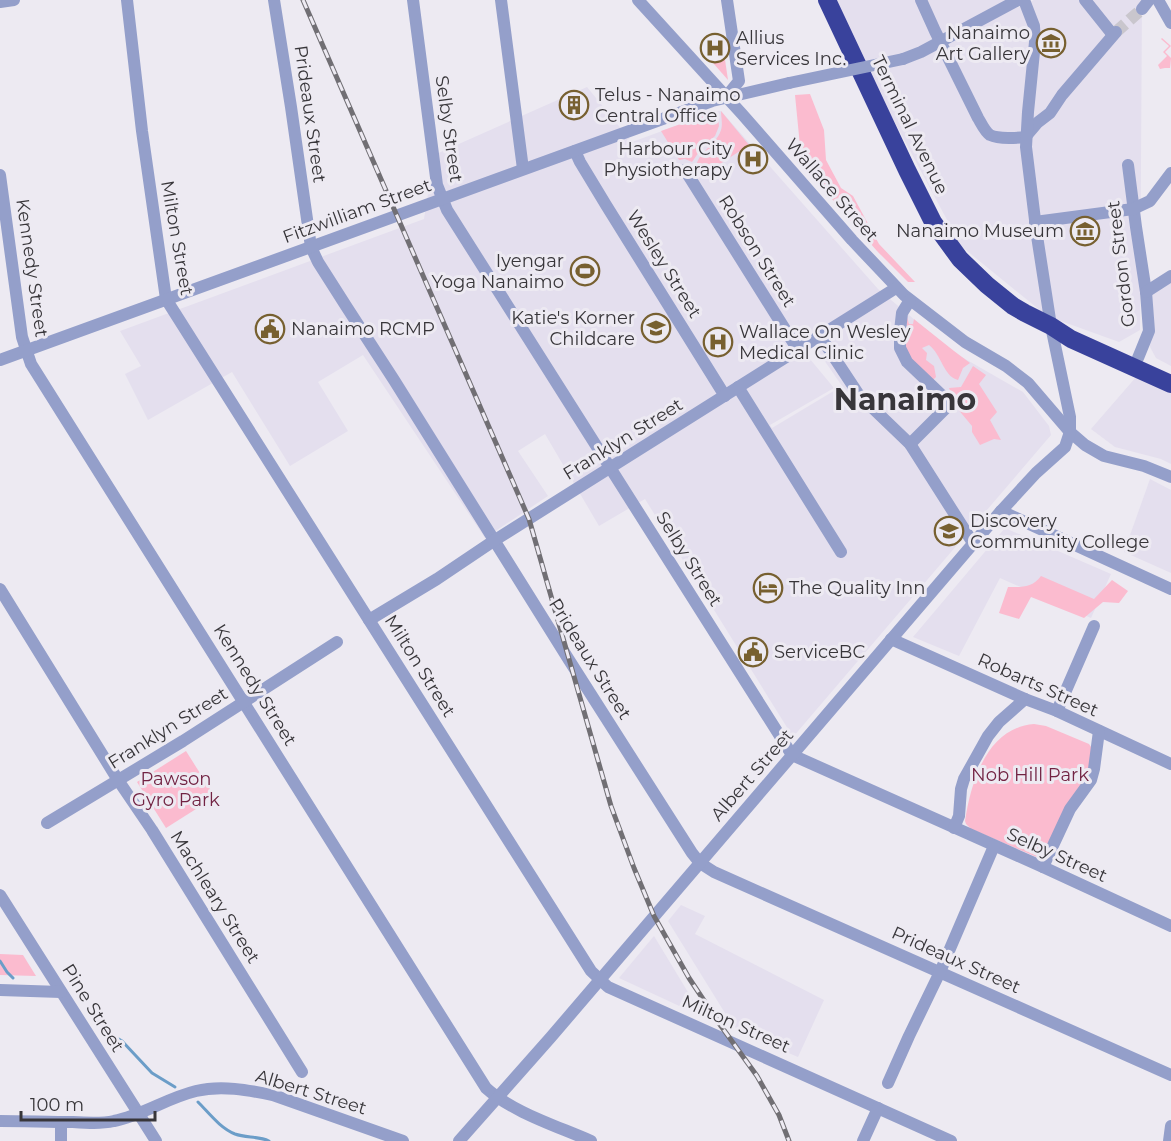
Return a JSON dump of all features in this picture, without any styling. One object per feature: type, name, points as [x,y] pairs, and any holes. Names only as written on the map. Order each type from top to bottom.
[{"type":"highway","name":"Terminal Avenue","points":[[827,0],[933,222],[960,259],[1013,306],[1071,339],[1171,384]]},
{"type":"highway","name":"Terminal Avenue","points":[[1051,326],[1068,328],[1171,372]]},
{"type":"street","points":[[0,2],[14,0]]},
{"type":"street","name":"Milton Street","points":[[127,0],[142,131],[166,299],[589,968],[608,987],[951,1141]]},
{"type":"street","name":"Prideaux Street","points":[[274,0],[311,247],[340,297],[700,863],[714,872],[1171,1075]]},
{"type":"street","name":"Selby Street","points":[[413,0],[437,185],[442,199],[478,261],[792,755],[1171,926]]},
{"type":"street","points":[[501,0],[523,169]]},
{"type":"street","name":"Wallace Street","points":[[638,0],[896,288],[965,342],[1006,366],[1028,383],[1070,432],[1085,445],[1104,456],[1144,466],[1171,477]]},
{"type":"street","points":[[726,98],[739,81],[727,0]]},
{"type":"street","points":[[921,0],[986,131],[990,135],[1015,139],[1026,136],[1050,113],[1062,95],[1114,34],[1085,0]]},
{"type":"street","name":"Fitzwilliam Street","points":[[0,360],[712,101],[903,59],[941,42],[1018,0]]},
{"type":"street","points":[[1024,0],[1034,26],[1035,42],[1026,147],[1051,326],[1070,417],[1070,432]]},
{"type":"street","points":[[1158,0],[1171,23]]},
{"type":"street","name":"Wesley Street","points":[[575,151],[606,205],[726,396]]},
{"type":"street","name":"Gordon Street","points":[[1128,165],[1146,292],[1149,331],[1138,358]]},
{"type":"street","name":"Robson Street","points":[[685,170],[798,350]]},
{"type":"street","points":[[1035,222],[1133,209],[1150,201],[1171,173]]},
{"type":"street","name":"Kennedy Street","points":[[0,175],[22,336],[31,364],[486,1088],[511,1106],[591,1141]]},
{"type":"street","points":[[1146,292],[1171,276]]},
{"type":"street","name":"Franklyn Street","points":[[369,620],[896,288]]},
{"type":"street","points":[[910,300],[902,313],[900,348],[907,362],[948,401],[948,406],[910,444]]},
{"type":"street","points":[[820,336],[859,395],[910,444],[973,543]]},
{"type":"street","points":[[738,387],[841,552]]},
{"type":"street","points":[[1042,398],[1055,399],[1060,396],[1064,387]]},
{"type":"street","name":"Albert Street","points":[[459,1141],[973,543],[1029,480],[1065,447],[1070,432]]},
{"type":"street","points":[[1001,511],[1171,589]]},
{"type":"street","name":"Machleary Street","points":[[0,589],[302,1072]]},
{"type":"street","points":[[1056,711],[1094,626]]},
{"type":"street","name":"Robarts Street","points":[[891,639],[1171,764]]},
{"type":"street","name":"Franklyn Street","points":[[47,823],[183,741],[337,642]]},
{"type":"street","points":[[954,828],[959,816],[964,779],[988,736],[999,722],[1024,699]]},
{"type":"street","points":[[1043,867],[1070,809],[1091,780],[1098,731]]},
{"type":"street","points":[[888,1083],[940,972],[994,846]]},
{"type":"street","name":"Pine Street","points":[[0,895],[156,1141]]},
{"type":"street","points":[[0,990],[61,992]]},
{"type":"street","name":"Albert Street","points":[[0,1121],[111,1122],[209,1088],[273,1095],[403,1141]]},
{"type":"street","points":[[863,1141],[878,1108]]},
{"type":"street","points":[[61,1122],[61,1141]]},
{"type":"street","points":[[1169,1141],[1171,1126]]},
{"type":"shaded area","points":[[835,0],[1015,0],[1017,8],[1034,0],[1142,0],[1140,330],[1119,342],[1047,316],[961,246],[870,76]]},
{"type":"shaded area","points":[[587,87],[632,142],[721,111],[878,289],[953,352],[1023,392],[1049,426],[1051,435],[793,737],[645,499],[599,526],[545,434],[518,451],[548,496],[485,538],[363,355],[318,382],[348,431],[290,466],[232,372],[148,420],[125,374],[141,366],[120,331],[424,219],[434,155]],"holes":[[[806,334],[842,386],[772,428],[770,425],[834,388],[795,341]]]},
{"type":"shaded area","points":[[1171,279],[1171,366],[1156,358],[1150,347],[1143,297]]},
{"type":"shaded area","points":[[1137,376],[1171,392],[1171,464],[1161,459],[1115,447],[1091,429]]},
{"type":"shaded area","points":[[1150,479],[1171,490],[1171,573],[1124,552]]},
{"type":"shaded area","points":[[1005,528],[1111,574],[1091,618],[1000,578],[959,656],[913,637]]},
{"type":"shaded area","points":[[681,905],[705,916],[695,934],[824,1000],[798,1057],[753,1038],[733,1026],[668,921]]},
{"type":"shaded area","points":[[654,936],[703,1017],[619,978]]},
{"type":"green space","points":[[1162,38],[1171,46],[1165,52],[1171,58],[1170,68],[1160,69],[1158,65],[1167,56],[1163,52],[1169,46]]},
{"type":"green space","points":[[724,53],[728,80],[706,55]]},
{"type":"green space","points":[[810,94],[824,130],[826,160],[841,188],[853,196],[879,244],[915,282],[908,282],[877,251],[818,183],[800,146],[795,95]]},
{"type":"green space","points":[[717,111],[719,126],[715,136],[703,146],[692,162],[685,159],[679,160],[661,131]]},
{"type":"green space","points":[[721,111],[749,145],[697,179],[697,163],[721,130]]},
{"type":"green space","points":[[907,317],[909,324],[913,324],[914,319],[970,363],[963,368],[958,380],[949,374],[929,345],[922,348],[927,353],[926,360],[934,366],[936,377],[932,381],[915,366],[905,350]]},
{"type":"green space","points":[[973,366],[986,375],[979,384],[997,412],[990,420],[1001,440],[994,439],[980,445],[972,432],[972,426],[957,408],[949,388],[961,387]]},
{"type":"green space","points":[[1041,576],[1094,599],[1112,580],[1128,591],[1119,603],[1103,602],[1084,618],[1031,597],[1019,619],[999,613],[1008,587],[1030,585]]},
{"type":"green space","name":"Nob Hill Park","points":[[1034,724],[1046,726],[1089,744],[1093,750],[1092,766],[1043,857],[1039,858],[971,829],[965,821],[977,774],[993,746],[1004,735]]},
{"type":"green space","name":"Pawson Gyro Park","points":[[186,751],[215,797],[166,828],[137,782]]},
{"type":"green space","points":[[0,954],[23,955],[36,976],[0,975]]},
{"type":"waterway","points":[[0,961],[13,978]]},
{"type":"waterway","points":[[102,1029],[122,1041],[152,1073],[175,1087]]},
{"type":"waterway","points":[[198,1102],[224,1128],[239,1135],[269,1141]]},
{"type":"tunnel","points":[[1116,32],[1142,9]]},
{"type":"railway","points":[[303,0],[529,519],[611,806],[654,916],[689,978],[757,1076],[779,1115],[789,1141]]},
{"type":"place","name":"Nanaimo Art Gallery","points":[[1051,43]]},
{"type":"place","name":"Allius Services Inc.","points":[[715,48]]},
{"type":"place","name":"Telus - Nanaimo Central Office","points":[[574,105]]},
{"type":"place","name":"Harbour City Physiotherapy","points":[[753,159]]},
{"type":"place","name":"Nanaimo Museum","points":[[1085,231]]},
{"type":"place","name":"Iyengar Yoga Nanaimo","points":[[585,271]]},
{"type":"place","name":"Katie's Korner Childcare","points":[[656,328]]},
{"type":"place","name":"Nanaimo RCMP","points":[[270,329]]},
{"type":"place","name":"Wallace On Wesley Medical Clinic","points":[[718,342]]},
{"type":"place","name":"Discovery Community College","points":[[949,531]]},
{"type":"place","name":"The Quality Inn","points":[[768,588]]},
{"type":"place","name":"ServiceBC","points":[[753,652]]},
{"type":"district","name":"Nanaimo","points":[[905,399]]}]
